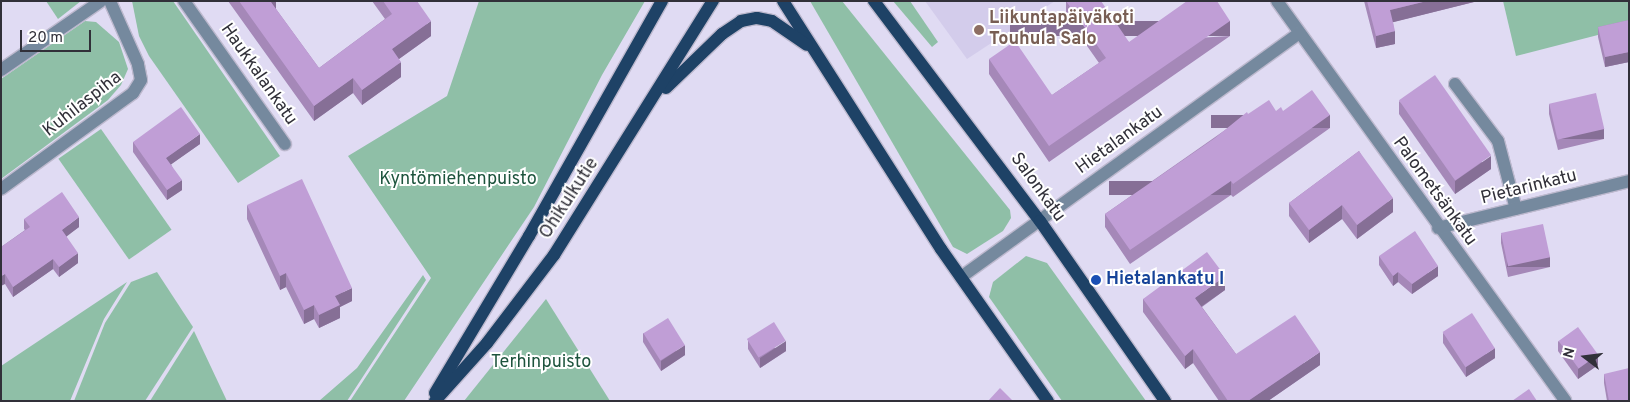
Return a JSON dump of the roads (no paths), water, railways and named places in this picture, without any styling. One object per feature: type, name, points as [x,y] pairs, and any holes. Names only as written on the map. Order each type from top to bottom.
[{"type":"main road","name":"Ohikulkutie","points":[[430,401],[529,236],[662,1]]},
{"type":"main road","name":"Ohikulkutie","points":[[435,401],[486,343],[554,255],[654,100],[713,1]]},
{"type":"main road","points":[[783,1],[962,277],[1048,401]]},
{"type":"main road","name":"Salonkatu","points":[[874,1],[1040,221],[1165,401]]},
{"type":"main road","points":[[654,100],[722,34],[741,21],[772,21],[817,53]]},
{"type":"street","points":[[1,70],[101,1]]},
{"type":"street","name":"Kuhilaspiha","points":[[1,189],[133,93],[141,80],[138,64],[110,1]]},
{"type":"street","name":"Haukkalankatu","points":[[184,1],[285,144]]},
{"type":"street","name":"Palometsänkatu","points":[[1277,1],[1438,228],[1566,401]]},
{"type":"street","name":"Hietalankatu","points":[[962,277],[1299,34]]},
{"type":"street","points":[[1455,84],[1498,141],[1516,209]]},
{"type":"street","name":"Pietarinkatu","points":[[1438,228],[1629,181]]},
{"type":"place","name":"Liikuntapäiväkoti Touhula Salo","points":[[979,30]]},
{"type":"place","name":"Hietalankatu I","points":[[1096,280]]},
{"type":"park label","name":"Kyntömiehenpuisto","points":[[458,180]]},
{"type":"park label","name":"Terhinpuisto","points":[[541,363]]}]
